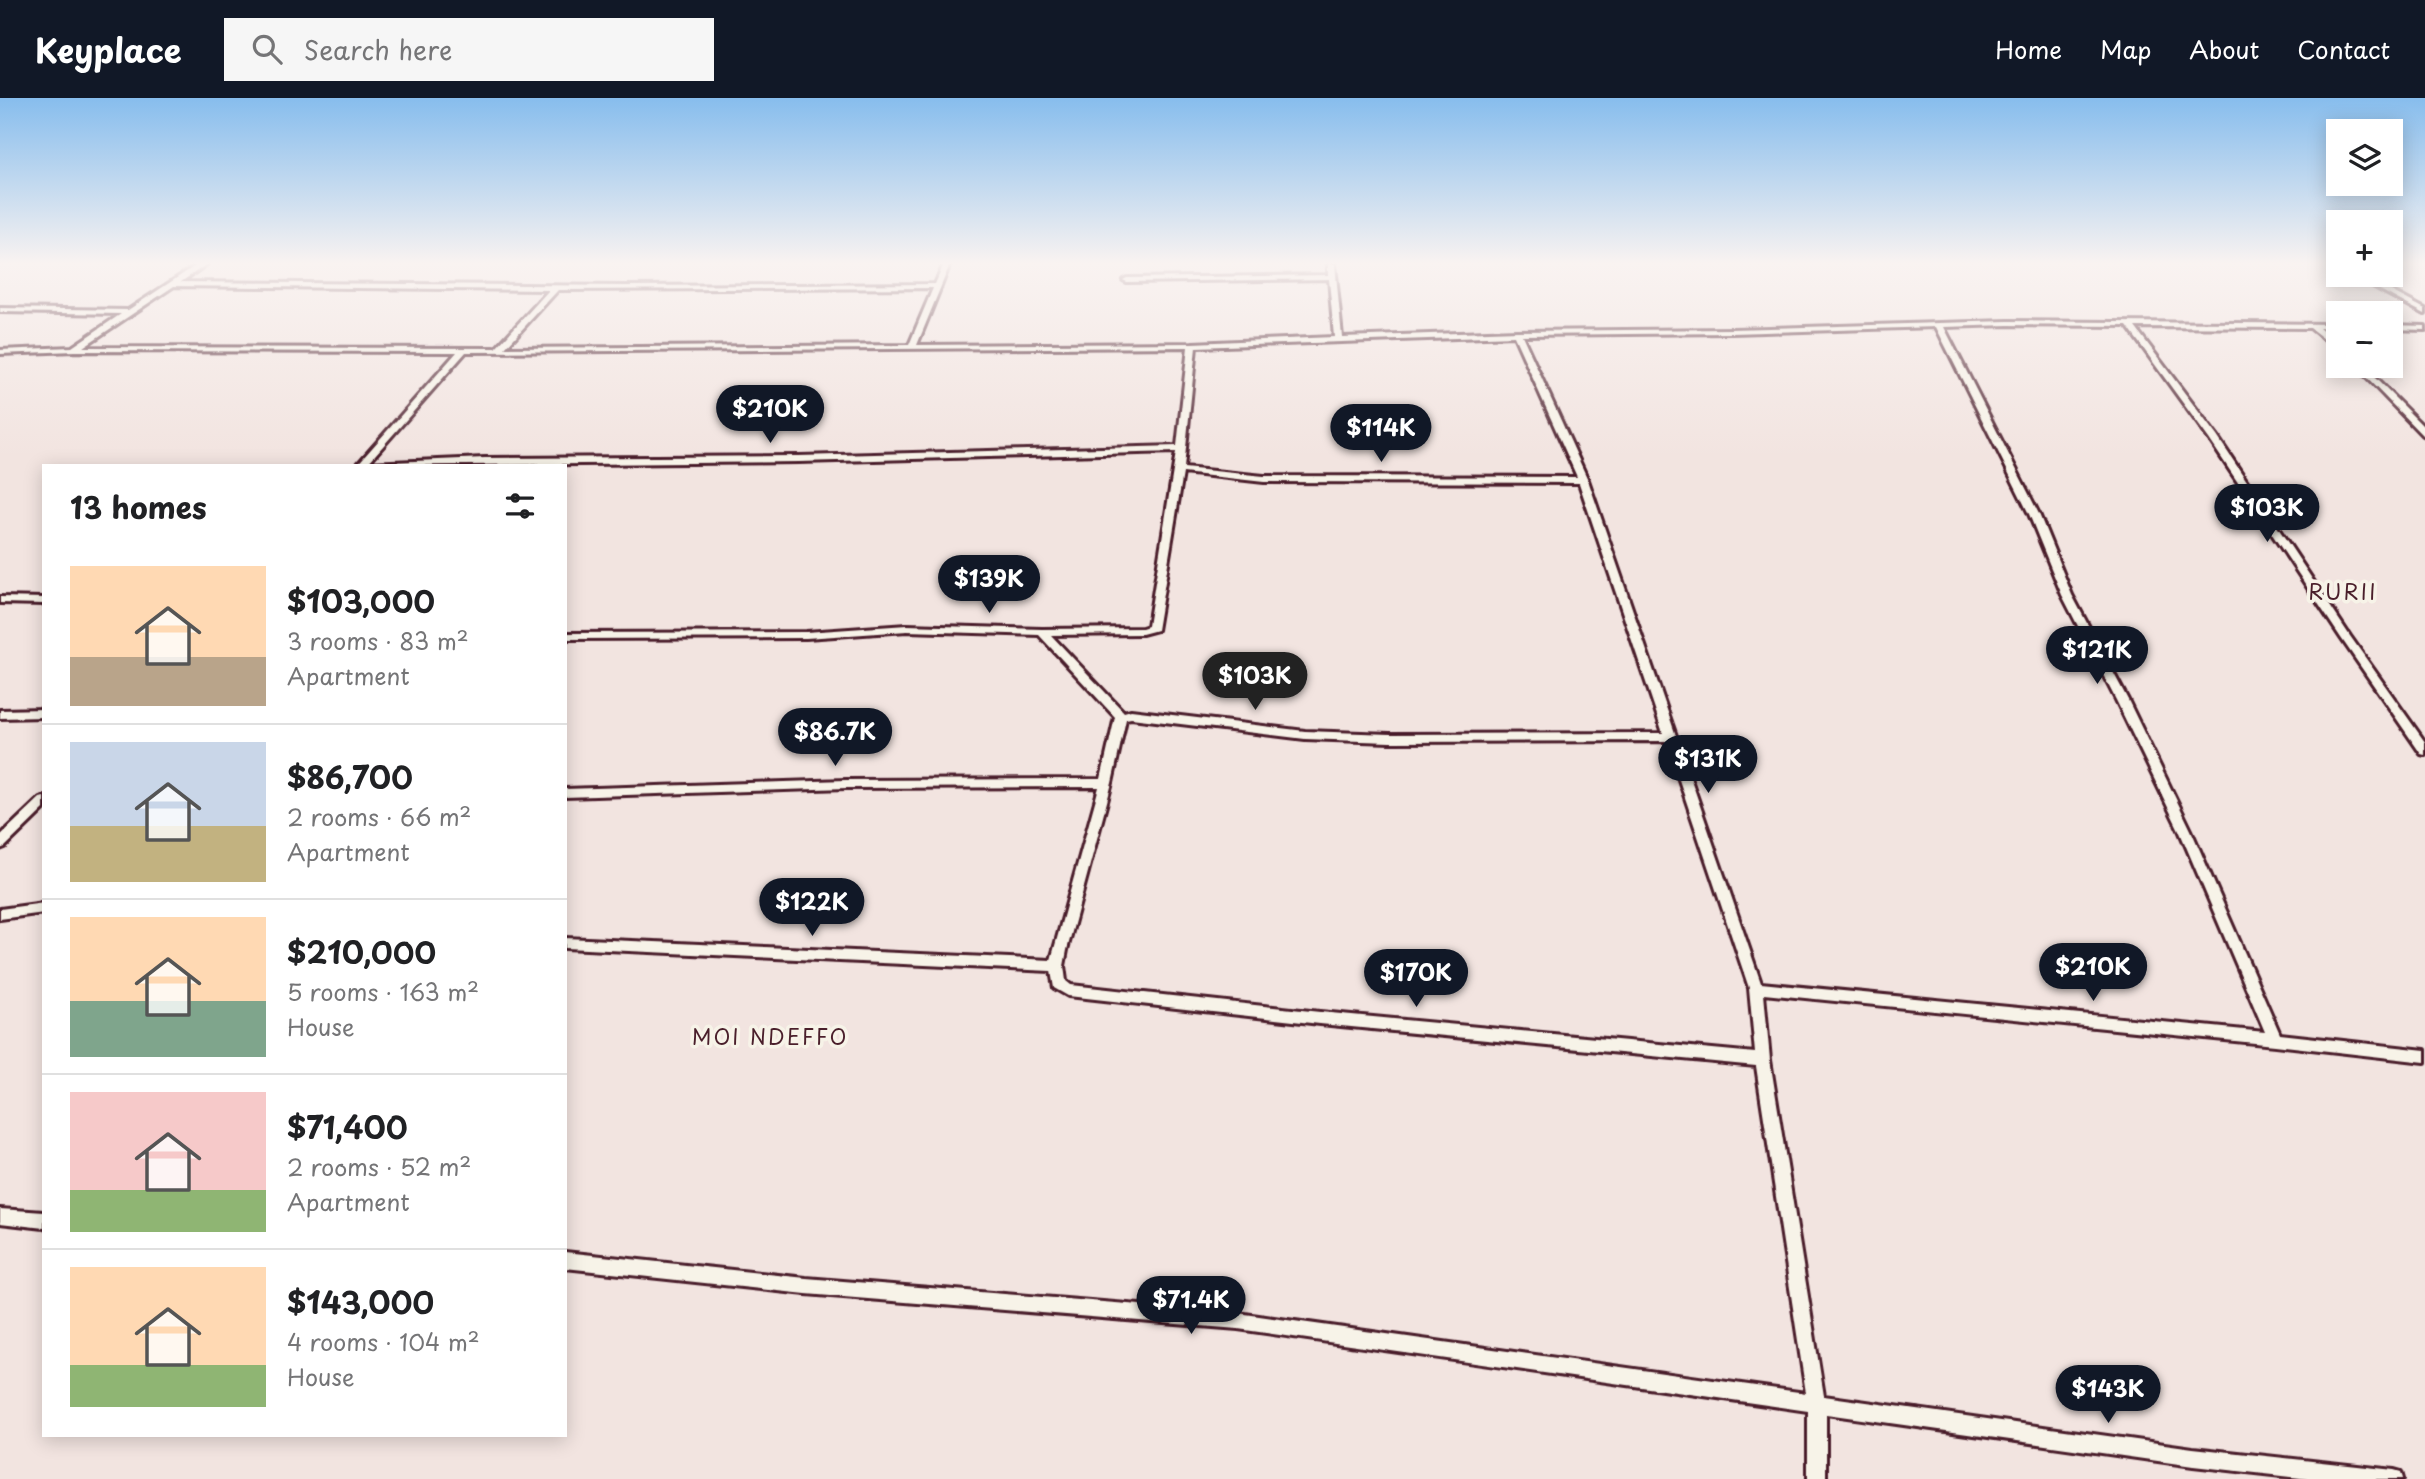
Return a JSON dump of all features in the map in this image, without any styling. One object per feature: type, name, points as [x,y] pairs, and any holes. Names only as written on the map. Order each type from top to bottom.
[{"type":"street","points":[[74,349],[104,328]]},
{"type":"street","points":[[498,350],[518,328]]},
{"type":"street","points":[[912,346],[920,328]]},
{"type":"street","points":[[1337,328],[1338,340]]},
{"type":"street","points":[[0,352],[74,349],[498,350],[1192,345],[1517,333],[1757,328]]},
{"type":"street","points":[[1941,328],[2034,514],[2067,595],[2122,699],[2185,830],[2275,1038]]},
{"type":"street","points":[[2132,328],[2166,369],[2228,458],[2345,637],[2425,751]]},
{"type":"street","points":[[1517,333],[1583,480],[1756,988],[1763,1060],[1817,1405],[1817,1479]]},
{"type":"street","points":[[567,636],[806,635],[907,628],[1042,632],[1142,631],[1153,628],[1179,470],[1192,345]]},
{"type":"street","points":[[362,464],[464,350]]},
{"type":"street","points":[[2371,378],[2425,433]]},
{"type":"street","points":[[410,464],[485,461],[799,460],[1181,449]]},
{"type":"street","points":[[1179,470],[1264,479],[1583,480]]},
{"type":"street","points":[[0,600],[42,601]]},
{"type":"street","points":[[1042,632],[1121,716]]},
{"type":"street","points":[[0,714],[42,713]]},
{"type":"street","points":[[1121,716],[1131,714],[1305,735],[1390,738],[1670,737]]},
{"type":"street","points":[[1121,716],[1057,966],[1059,984],[1068,990],[1320,1018],[1763,1060]]},
{"type":"street","points":[[567,793],[846,784],[1106,783]]},
{"type":"street","points":[[0,844],[42,803]]},
{"type":"street","points":[[0,914],[42,908]]},
{"type":"street","points":[[567,943],[1057,966]]},
{"type":"street","points":[[1756,988],[2275,1038],[2425,1056]]},
{"type":"street","points":[[0,1216],[42,1220]]},
{"type":"street","points":[[567,1260],[806,1286],[1238,1321],[2193,1457],[2394,1479]]},
{"type":"district","name":"RURII","points":[[2343,591]]},
{"type":"district","name":"MOI NDEFFO","points":[[770,1036]]}]
